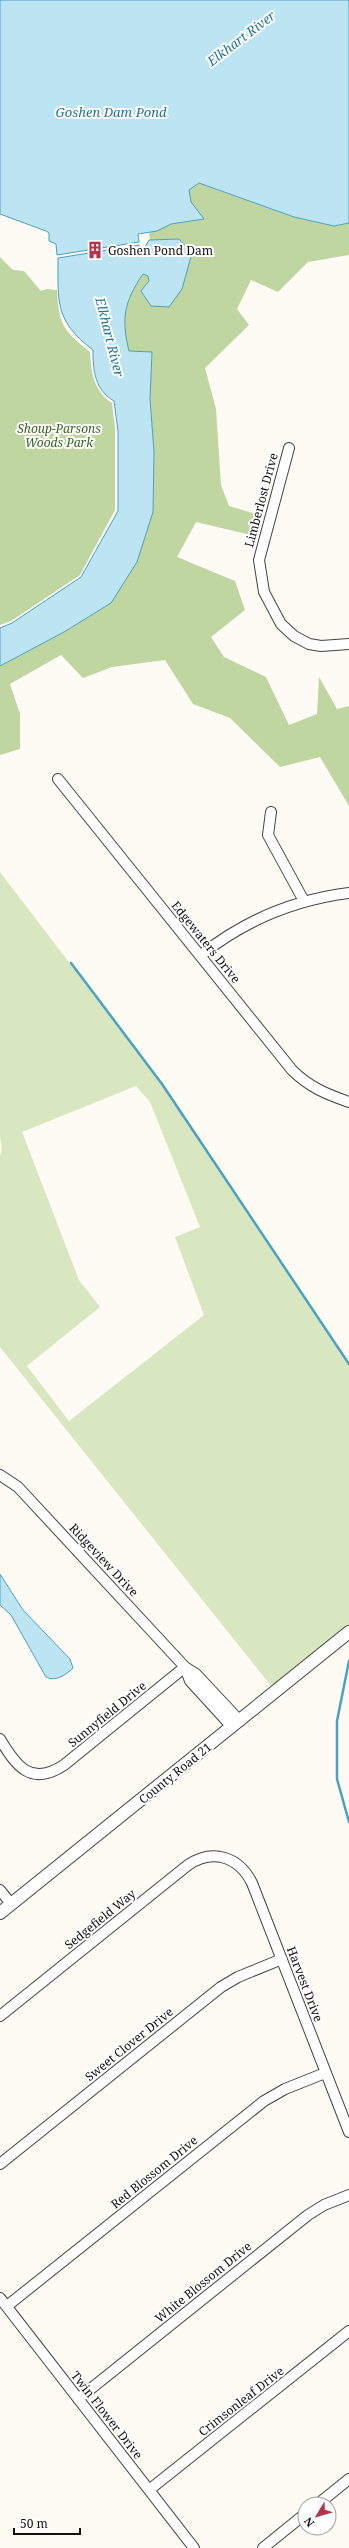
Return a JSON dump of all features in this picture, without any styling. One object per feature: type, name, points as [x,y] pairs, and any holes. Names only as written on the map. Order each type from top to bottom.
[{"type":"street","name":"Limberlost Drive","points":[[289,448],[259,560],[264,592],[282,624],[294,636],[310,644],[321,646],[349,644]]},
{"type":"street","name":"Edgewaters Drive","points":[[58,779],[292,1070],[306,1084],[322,1092],[349,1102]]},
{"type":"street","points":[[271,812],[268,835],[304,901]]},
{"type":"street","points":[[201,955],[225,936],[248,922],[304,901],[349,893]]},
{"type":"street","name":"Ridgeview Drive","points":[[0,1475],[18,1487],[186,1666],[196,1674],[236,1724]]},
{"type":"street","name":"County Road 21","points":[[0,1913],[349,1632]]},
{"type":"street","name":"Sunnyfield Drive","points":[[0,1739],[18,1766],[33,1774],[48,1774],[64,1765],[186,1666]]},
{"type":"street","name":"Sedgefield Way","points":[[0,2016],[188,1865],[203,1857],[223,1857]]},
{"type":"street","name":"Harvest Drive","points":[[223,1857],[238,1864],[248,1875],[349,2132]]},
{"type":"street","points":[[0,1890],[11,1904]]},
{"type":"street","name":"Sweet Clover Drive","points":[[0,2164],[221,1987],[238,1977],[282,1959]]},
{"type":"street","name":"Red Blossom Drive","points":[[7,2306],[264,2101],[285,2089],[325,2073]]},
{"type":"street","name":"White Blossom Drive","points":[[78,2399],[308,2215],[324,2205],[349,2195]]},
{"type":"street","name":"Twin Flower Drive","points":[[0,2298],[194,2548]]},
{"type":"street","name":"Crimsonleaf Drive","points":[[149,2490],[349,2331]]},
{"type":"street","points":[[328,2496],[349,2479]]},
{"type":"street","points":[[263,2548],[297,2520]]},
{"type":"green space","points":[[199,183],[294,217],[334,226],[349,223],[349,255],[308,262],[278,292],[251,280],[237,309],[249,325],[205,368],[216,409],[221,485],[229,506],[259,515],[251,535],[196,522],[177,557],[235,581],[245,610],[211,637],[224,657],[266,677],[289,725],[317,714],[319,677],[337,709],[349,706],[349,806],[320,757],[280,767],[230,718],[193,704],[165,660],[112,667],[83,678],[61,655],[10,684],[20,714],[20,749],[0,755],[0,666],[64,632],[111,603],[154,452],[150,399],[152,352],[129,352],[125,329],[126,311],[128,302],[143,274],[148,276],[149,281],[141,291],[151,305],[169,307],[192,253],[179,239],[150,240],[149,233],[171,224],[203,219],[191,202],[189,190]]},
{"type":"green space","name":"Shoup-Parsons Woods Park","points":[[0,257],[13,270],[24,271],[41,291],[47,289],[57,290],[59,311],[64,326],[74,338],[90,352],[91,367],[97,387],[112,403],[115,429],[115,510],[80,575],[11,621],[0,625]]},
{"type":"green space","points":[[0,872],[162,1084],[349,1364],[349,1625],[272,1687],[0,1347],[0,1156],[2,1149],[0,1137]],"holes":[[[136,1086],[150,1102],[200,1227],[175,1237],[204,1315],[69,1421],[27,1366],[100,1307],[79,1280],[22,1132]]]},
{"type":"water","name":"Goshen Dam Pond","points":[[0,0],[349,0],[349,223],[334,226],[294,217],[199,183],[189,190],[191,202],[204,219],[171,224],[157,231],[138,234],[139,242],[57,255],[56,244],[49,241],[49,233],[0,214]]},
{"type":"water","name":"Elkhart River","points":[[179,239],[192,253],[182,289],[169,307],[151,306],[141,291],[149,281],[148,276],[143,274],[132,293],[126,311],[125,329],[129,351],[152,352],[150,399],[154,452],[153,512],[137,562],[111,603],[64,632],[0,666],[0,628],[12,623],[81,577],[118,511],[118,431],[114,401],[103,391],[96,379],[93,350],[72,330],[65,320],[61,310],[58,287],[58,258],[139,245],[141,254],[149,240]]},
{"type":"water","points":[[0,1574],[23,1610],[70,1659],[73,1668],[67,1673],[53,1679],[46,1677],[11,1615],[0,1605]]},
{"type":"waterway","points":[[71,963],[162,1084],[349,1364]]},
{"type":"waterway","points":[[349,1661],[337,1721],[337,1779],[349,1822]]},
{"type":"place","name":"Goshen Pond Dam","points":[[95,250]]}]
